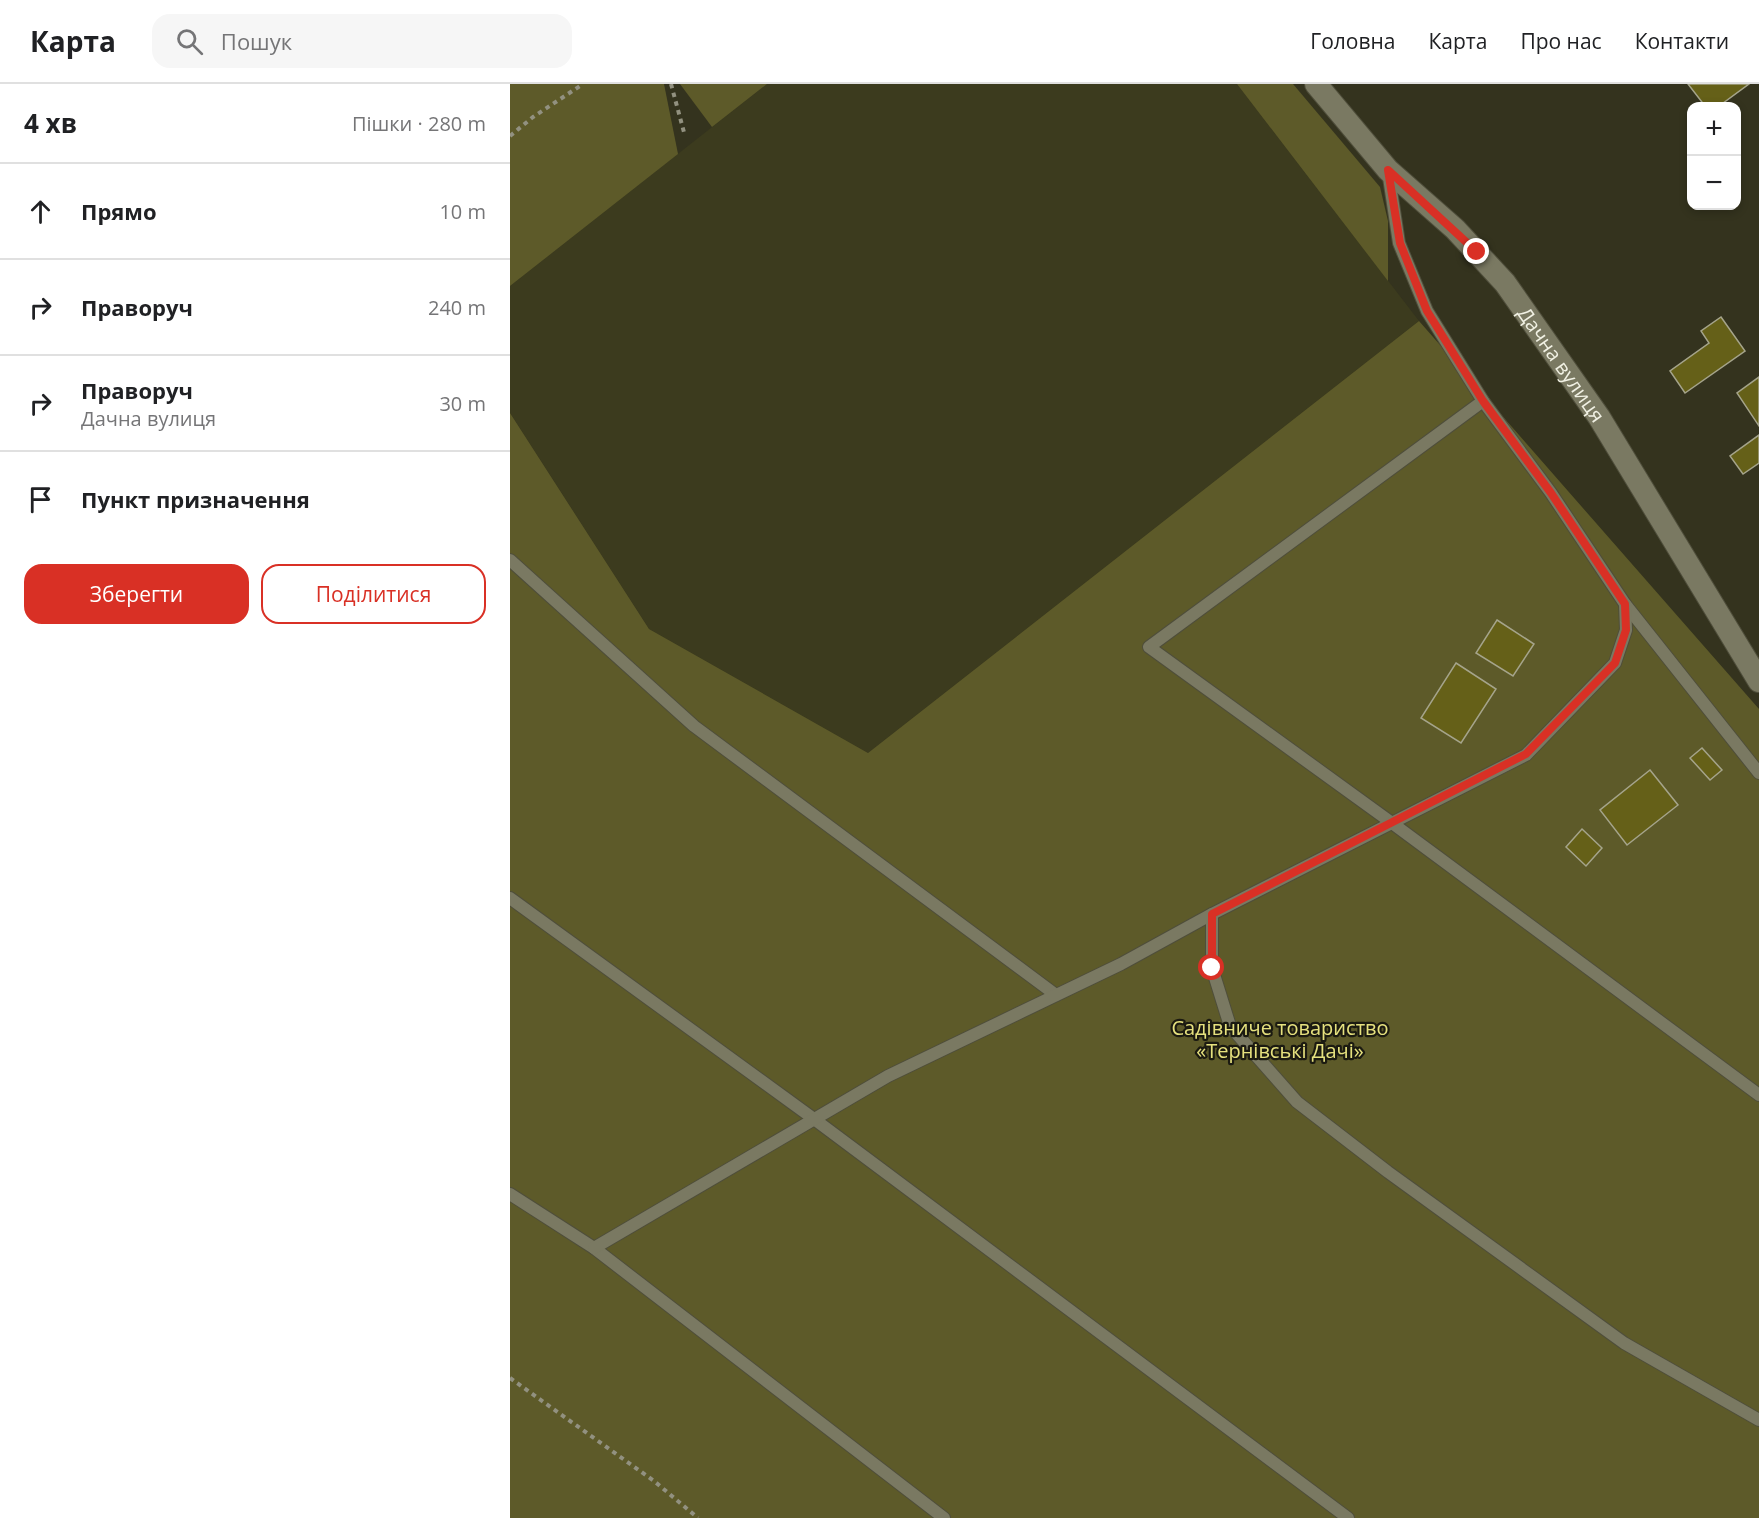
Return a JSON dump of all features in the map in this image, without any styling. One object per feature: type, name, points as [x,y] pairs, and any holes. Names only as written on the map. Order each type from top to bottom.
[{"type":"street","name":"Дачна вулиця","points":[[1316,84],[1388,170],[1455,229],[1505,283],[1599,417],[1757,669]]},
{"type":"lane","points":[[1388,170],[1400,243],[1427,311],[1483,401],[1551,493],[1625,604],[1759,773]]},
{"type":"lane","points":[[1483,401],[1149,647],[1392,823],[1759,1095]]},
{"type":"lane","points":[[510,560],[694,726],[1056,995]]},
{"type":"lane","points":[[594,1248],[888,1076],[1121,964],[1212,914],[1526,754],[1615,663],[1626,630],[1625,604]]},
{"type":"lane","points":[[510,898],[814,1119],[1348,1518]]},
{"type":"lane","points":[[1212,914],[1212,968],[1230,1026],[1297,1102],[1388,1172],[1624,1343],[1759,1420]]},
{"type":"lane","points":[[510,1194],[594,1248],[944,1518]]},
{"type":"path","points":[[510,136],[533,117],[583,84]]},
{"type":"path","points":[[671,84],[685,136]]},
{"type":"path","points":[[510,1378],[654,1481],[698,1518]]},
{"type":"shaded area","points":[[767,84],[1237,84],[1419,321],[868,753],[649,629],[510,413],[510,286]]},
{"type":"green space","points":[[510,84],[664,84],[678,154],[510,286]]},
{"type":"green space","points":[[680,84],[767,84],[712,127]]},
{"type":"green space","points":[[1237,84],[1293,84],[1380,187],[1388,221],[1388,281]]},
{"type":"green space","name":"Садівниче товариство «Тернівські Дачі»","points":[[1419,321],[1759,709],[1759,1518],[510,1518],[510,413],[649,629],[868,753]]},
{"type":"building","points":[[1688,84],[1749,84],[1724,102],[1702,102]]},
{"type":"building","points":[[1721,317],[1745,351],[1685,393],[1670,371],[1709,343],[1701,331]]},
{"type":"building","points":[[1759,377],[1759,426],[1737,393]]},
{"type":"building","points":[[1759,435],[1759,463],[1743,474],[1730,456]]},
{"type":"building","points":[[1497,620],[1534,644],[1513,676],[1476,653]]},
{"type":"building","points":[[1456,663],[1496,689],[1461,743],[1421,718]]},
{"type":"building","points":[[1702,748],[1722,770],[1710,780],[1690,758]]},
{"type":"building","points":[[1650,770],[1678,805],[1627,845],[1600,810]]},
{"type":"building","points":[[1582,829],[1602,848],[1586,866],[1566,847]]},
{"type":"route","points":[[1212,968],[1212,914],[1526,754],[1615,663],[1626,630],[1625,604],[1551,493],[1483,401],[1427,311],[1400,243],[1388,170],[1455,229],[1477,252]]}]
